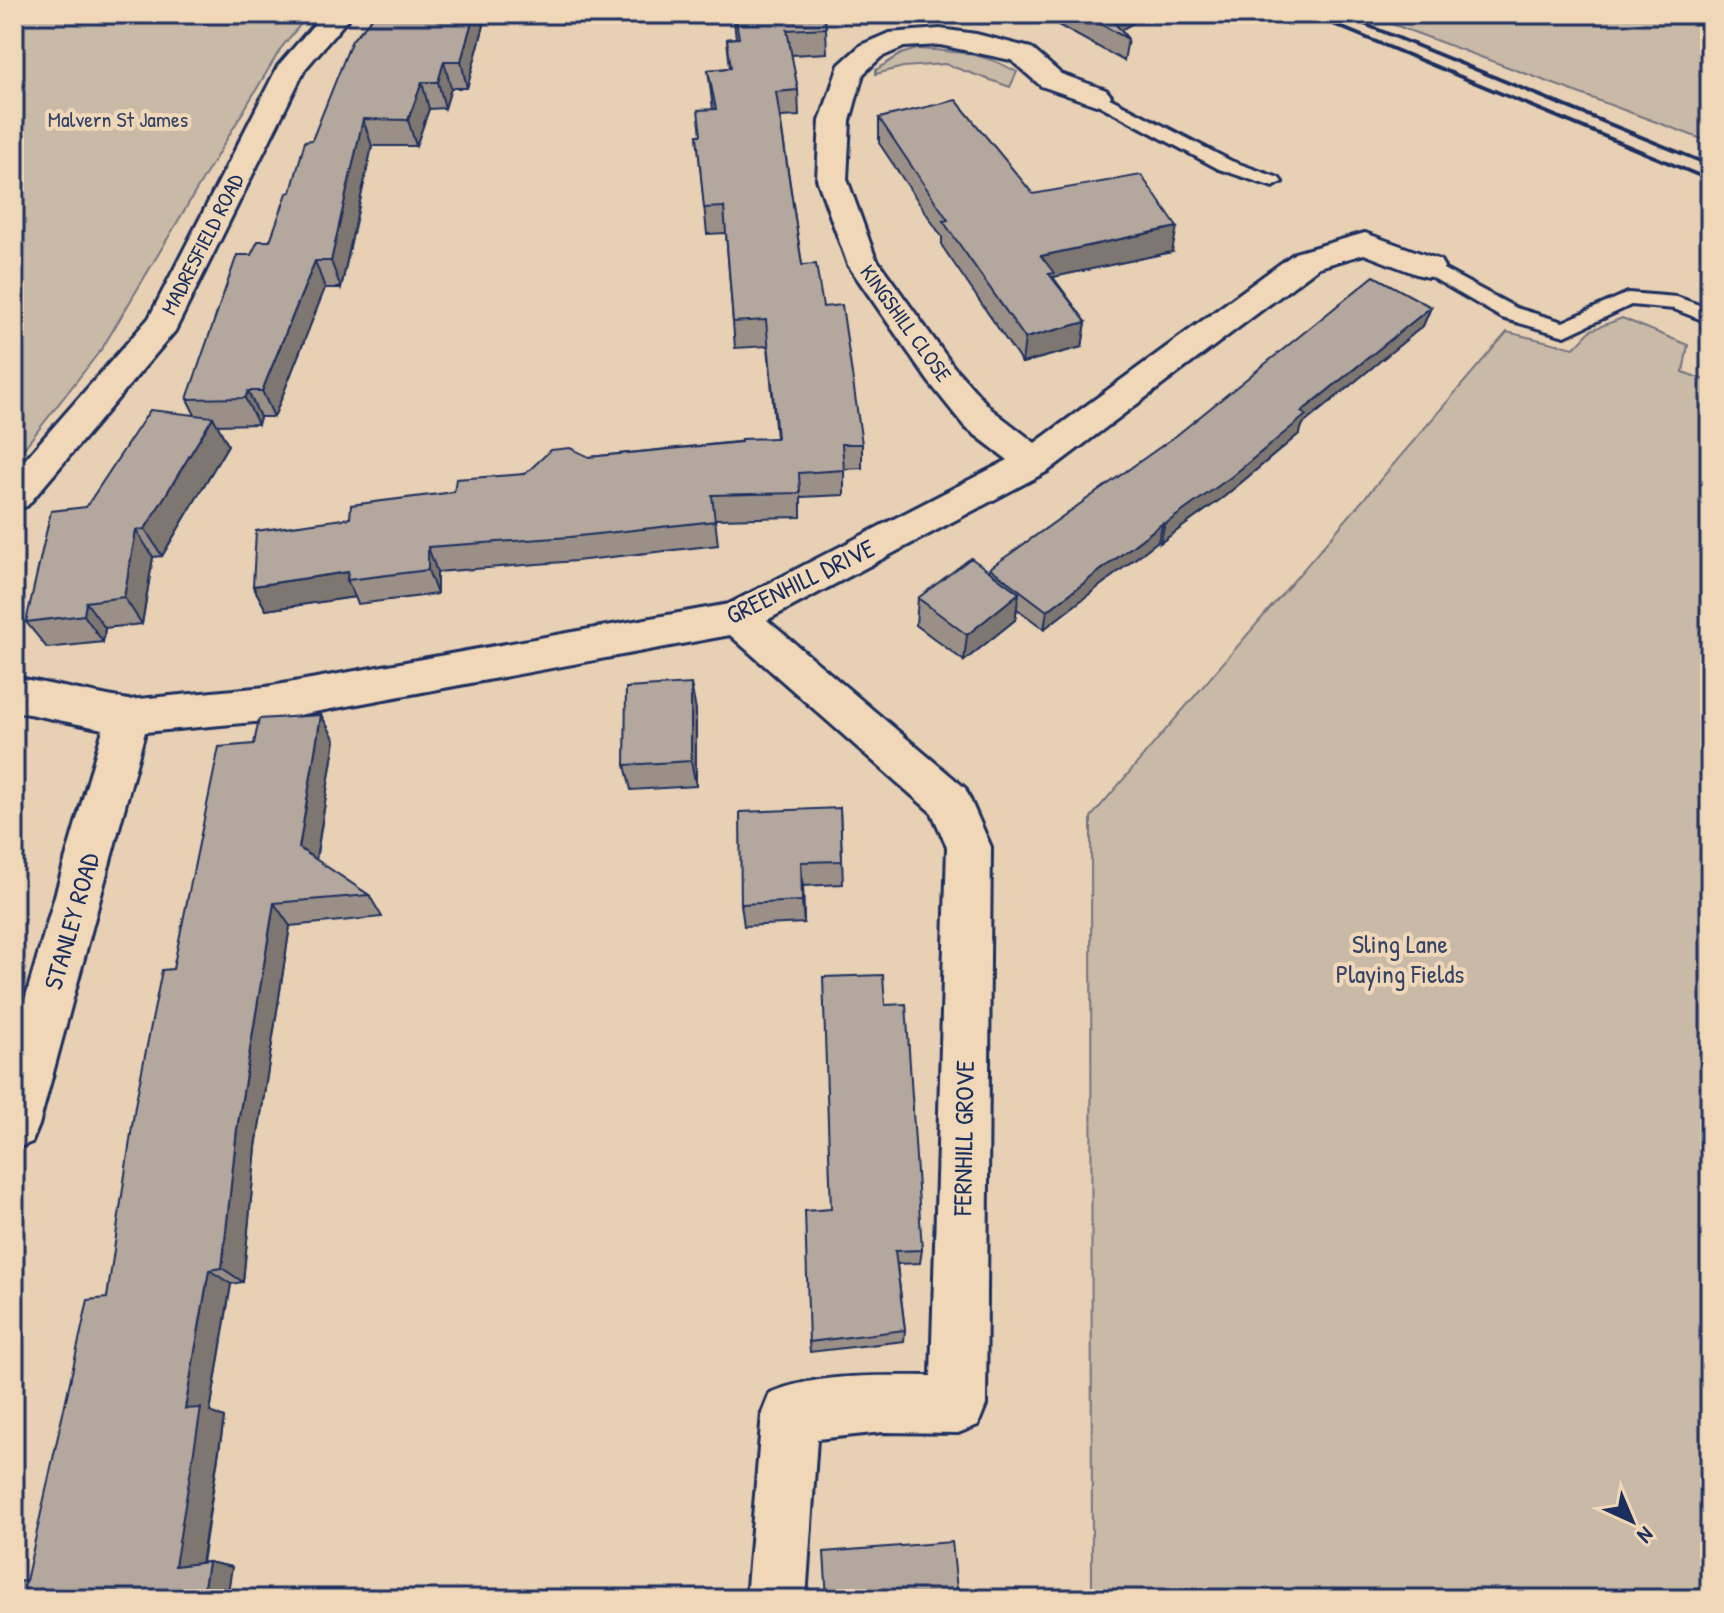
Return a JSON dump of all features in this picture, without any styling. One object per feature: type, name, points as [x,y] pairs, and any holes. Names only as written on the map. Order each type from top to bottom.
[{"type":"street","name":"MADRESFIELD ROAD","points":[[14,497],[163,323],[292,66],[338,14]]},
{"type":"street","name":"KINGSHILL CLOSE","points":[[1035,462],[978,418],[941,374],[859,258],[832,179],[835,121],[849,71],[894,26],[1021,54],[1041,86],[1096,96]]},
{"type":"street","points":[[1338,215],[1365,243],[1428,267]]},
{"type":"street","name":"GREENHILL DRIVE","points":[[14,694],[128,717],[266,704],[737,618],[1035,462],[1307,260],[1365,243]]},
{"type":"street","name":"FERNHILL GROVE","points":[[737,618],[949,801],[969,847],[958,1405],[883,1404],[790,1413],[776,1599]]},
{"type":"street","name":"STANLEY ROAD","points":[[14,1125],[128,717]]},
{"type":"lane","points":[[1096,96],[1225,165],[1273,182]]},
{"type":"lane","points":[[1428,267],[1509,313],[1565,329],[1628,299],[1677,303],[1710,317]]},
{"type":"green space","name":"Malvern St James","points":[[14,14],[309,14],[281,48],[103,347],[14,461]]},
{"type":"green space","points":[[1365,14],[1710,14],[1710,142]]},
{"type":"green space","points":[[917,49],[981,57],[1017,72],[1010,87],[945,64],[903,67],[876,74],[876,70],[901,54]]},
{"type":"green space","name":"Sling Lane Playing Fields","points":[[1622,318],[1688,345],[1683,372],[1710,382],[1710,1599],[1092,1599],[1091,817],[1507,332],[1574,348],[1591,330]]},
{"type":"building","points":[[376,14],[474,14],[461,61],[444,61],[438,82],[422,82],[408,120],[363,119],[331,261],[315,261],[262,391],[248,391],[245,398],[187,399],[237,255],[251,255],[258,241],[270,241],[287,193],[291,192],[305,141],[312,140],[352,40]]},
{"type":"building","points":[[735,14],[824,14],[826,28],[787,30],[798,90],[776,92],[802,265],[816,264],[823,307],[842,305],[862,444],[842,444],[844,470],[799,473],[800,493],[712,495],[715,521],[570,537],[428,547],[428,570],[347,580],[348,572],[253,586],[256,531],[350,518],[351,505],[454,492],[456,479],[525,474],[551,450],[570,448],[589,457],[741,442],[741,439],[777,438],[766,320],[733,322],[724,207],[704,208],[697,135],[701,135],[698,110],[716,109],[708,70],[731,68],[727,39],[739,38]]},
{"type":"building","points":[[1082,14],[1113,14],[1109,16],[1128,39]]},
{"type":"building","points":[[956,100],[1033,194],[1141,175],[1177,227],[1041,256],[1054,273],[1049,274],[1086,322],[1025,338],[943,221],[948,220],[879,118]]},
{"type":"building","points":[[1374,276],[1431,307],[1301,412],[1306,415],[1231,477],[1163,523],[1047,611],[990,568],[1177,435]]},
{"type":"building","points":[[150,410],[213,417],[145,529],[136,530],[124,597],[86,602],[84,615],[26,622],[51,511],[86,507]]},
{"type":"building","points":[[971,558],[1019,593],[967,635],[918,598]]},
{"type":"building","points":[[691,684],[691,761],[625,765],[626,688]]},
{"type":"building","points":[[321,715],[299,848],[369,895],[274,903],[237,1129],[222,1268],[209,1270],[185,1409],[201,1408],[175,1566],[208,1562],[202,1599],[14,1599],[15,1582],[26,1581],[88,1300],[107,1298],[135,1106],[162,970],[173,969],[219,747],[254,744],[259,719]]},
{"type":"building","points":[[840,808],[842,861],[801,862],[802,901],[741,904],[740,812]]},
{"type":"building","points":[[883,975],[885,1005],[906,1004],[922,1250],[895,1251],[905,1330],[809,1342],[805,1211],[831,1209],[823,977]]},
{"type":"building","points":[[952,1542],[958,1599],[827,1599],[824,1552]]},
{"type":"railway","points":[[1309,14],[1710,180]]},
{"type":"railway","points":[[1347,17],[1710,165]]}]
